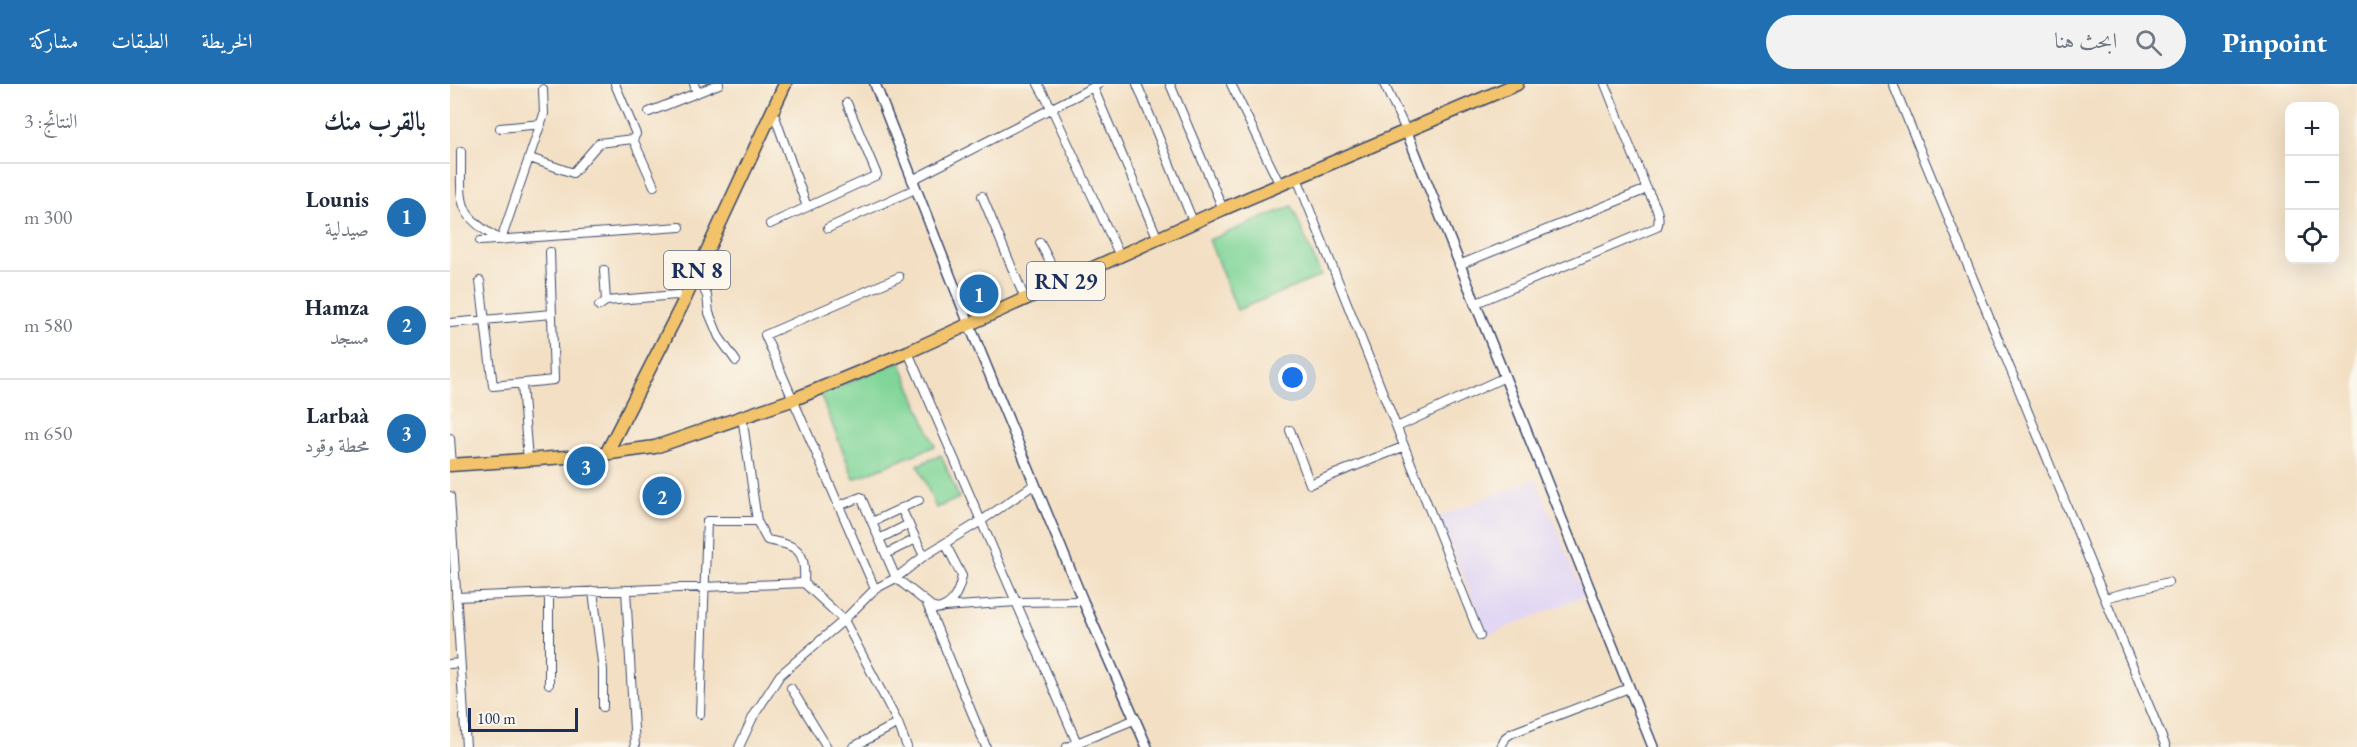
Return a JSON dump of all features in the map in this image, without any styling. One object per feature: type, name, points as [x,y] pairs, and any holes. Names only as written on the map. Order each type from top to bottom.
[{"type":"main road","name":"RN 8","points":[[606,454],[686,298],[785,84]]},
{"type":"main road","name":"RN 29","points":[[451,465],[606,454],[655,447],[792,400],[908,352],[1223,209],[1517,84]]},
{"type":"street","points":[[615,84],[636,134],[633,139]]},
{"type":"street","points":[[694,84],[697,93]]},
{"type":"street","points":[[649,112],[719,84]]},
{"type":"street","points":[[875,84],[969,324],[1146,747]]},
{"type":"street","points":[[1038,84],[1052,109],[1120,256]]},
{"type":"street","points":[[1137,84],[1194,224]]},
{"type":"street","points":[[1170,84],[1223,209]]},
{"type":"street","points":[[1231,84],[1280,185]]},
{"type":"street","points":[[1384,84],[1406,130],[1653,747]]},
{"type":"street","points":[[1474,304],[1657,227],[1660,221],[1659,216],[1605,84]]},
{"type":"street","points":[[1893,84],[2166,747]]},
{"type":"street","points":[[828,228],[1096,86],[1158,239]]},
{"type":"street","points":[[501,240],[544,114],[543,89]]},
{"type":"street","points":[[770,224],[877,176],[847,103]]},
{"type":"street","points":[[773,111],[807,207]]},
{"type":"street","points":[[500,128],[541,124]]},
{"type":"street","points":[[530,158],[573,173],[599,142],[633,139]]},
{"type":"street","points":[[633,139],[654,186]]},
{"type":"street","points":[[461,151],[462,206],[470,219],[482,230],[501,240]]},
{"type":"street","points":[[1297,178],[1480,636]]},
{"type":"street","points":[[1459,265],[1646,187]]},
{"type":"street","points":[[982,196],[1025,299]]},
{"type":"street","points":[[480,241],[681,227]]},
{"type":"street","points":[[1040,243],[1061,283]]},
{"type":"street","points":[[480,281],[493,386],[555,380],[550,252]]},
{"type":"street","points":[[604,270],[606,301]]},
{"type":"street","points":[[696,273],[707,296],[709,313],[719,337],[736,361]]},
{"type":"street","points":[[875,589],[765,335],[899,277]]},
{"type":"street","points":[[599,306],[606,301],[676,295],[686,298]]},
{"type":"street","points":[[450,324],[552,314]]},
{"type":"street","points":[[908,352],[1077,743]]},
{"type":"street","points":[[1397,427],[1504,377]]},
{"type":"street","points":[[522,385],[528,460]]},
{"type":"street","points":[[742,416],[757,521],[766,540],[786,543],[798,550],[805,564],[804,583]]},
{"type":"street","points":[[1290,430],[1310,484],[1403,447]]},
{"type":"street","points":[[450,438],[451,465]]},
{"type":"street","points":[[738,747],[753,717],[780,675],[844,620],[875,589],[896,578],[924,556],[1035,484]]},
{"type":"street","points":[[450,496],[466,747]]},
{"type":"street","points":[[838,506],[861,496],[896,578],[935,609],[1016,602],[1083,601]]},
{"type":"street","points":[[872,522],[919,500]]},
{"type":"street","points":[[901,508],[924,556]]},
{"type":"street","points":[[700,714],[707,521],[757,521]]},
{"type":"street","points":[[879,539],[909,524]]},
{"type":"street","points":[[886,554],[916,540]]},
{"type":"street","points":[[945,543],[962,576],[958,593],[945,607]]},
{"type":"street","points":[[2105,598],[2168,582]]},
{"type":"street","points":[[456,597],[804,583],[844,620],[898,723],[908,747]]},
{"type":"street","points":[[626,590],[635,747]]},
{"type":"street","points":[[593,591],[603,670],[603,707]]},
{"type":"street","points":[[549,593],[549,684]]},
{"type":"street","points":[[927,604],[986,747]]},
{"type":"street","points":[[450,664],[460,663]]},
{"type":"street","points":[[790,688],[827,747]]},
{"type":"street","points":[[1501,747],[1506,737],[1512,734],[1629,688]]},
{"type":"street","points":[[1067,747],[1136,719]]},
{"type":"street","points":[[853,747],[898,723]]},
{"type":"shaded area","points":[[1536,478],[1584,596],[1488,635],[1439,517]]},
{"type":"green space","points":[[1292,206],[1321,276],[1237,310],[1209,240]]},
{"type":"green space","points":[[900,361],[935,446],[854,479],[820,394]]},
{"type":"green space","points":[[941,455],[959,498],[936,508],[918,465]]},
{"type":"place","name":"Lounis","points":[[979,294]]},
{"type":"place","name":"Larbaà","points":[[586,466]]},
{"type":"place","name":"Hamza","points":[[662,496]]}]
